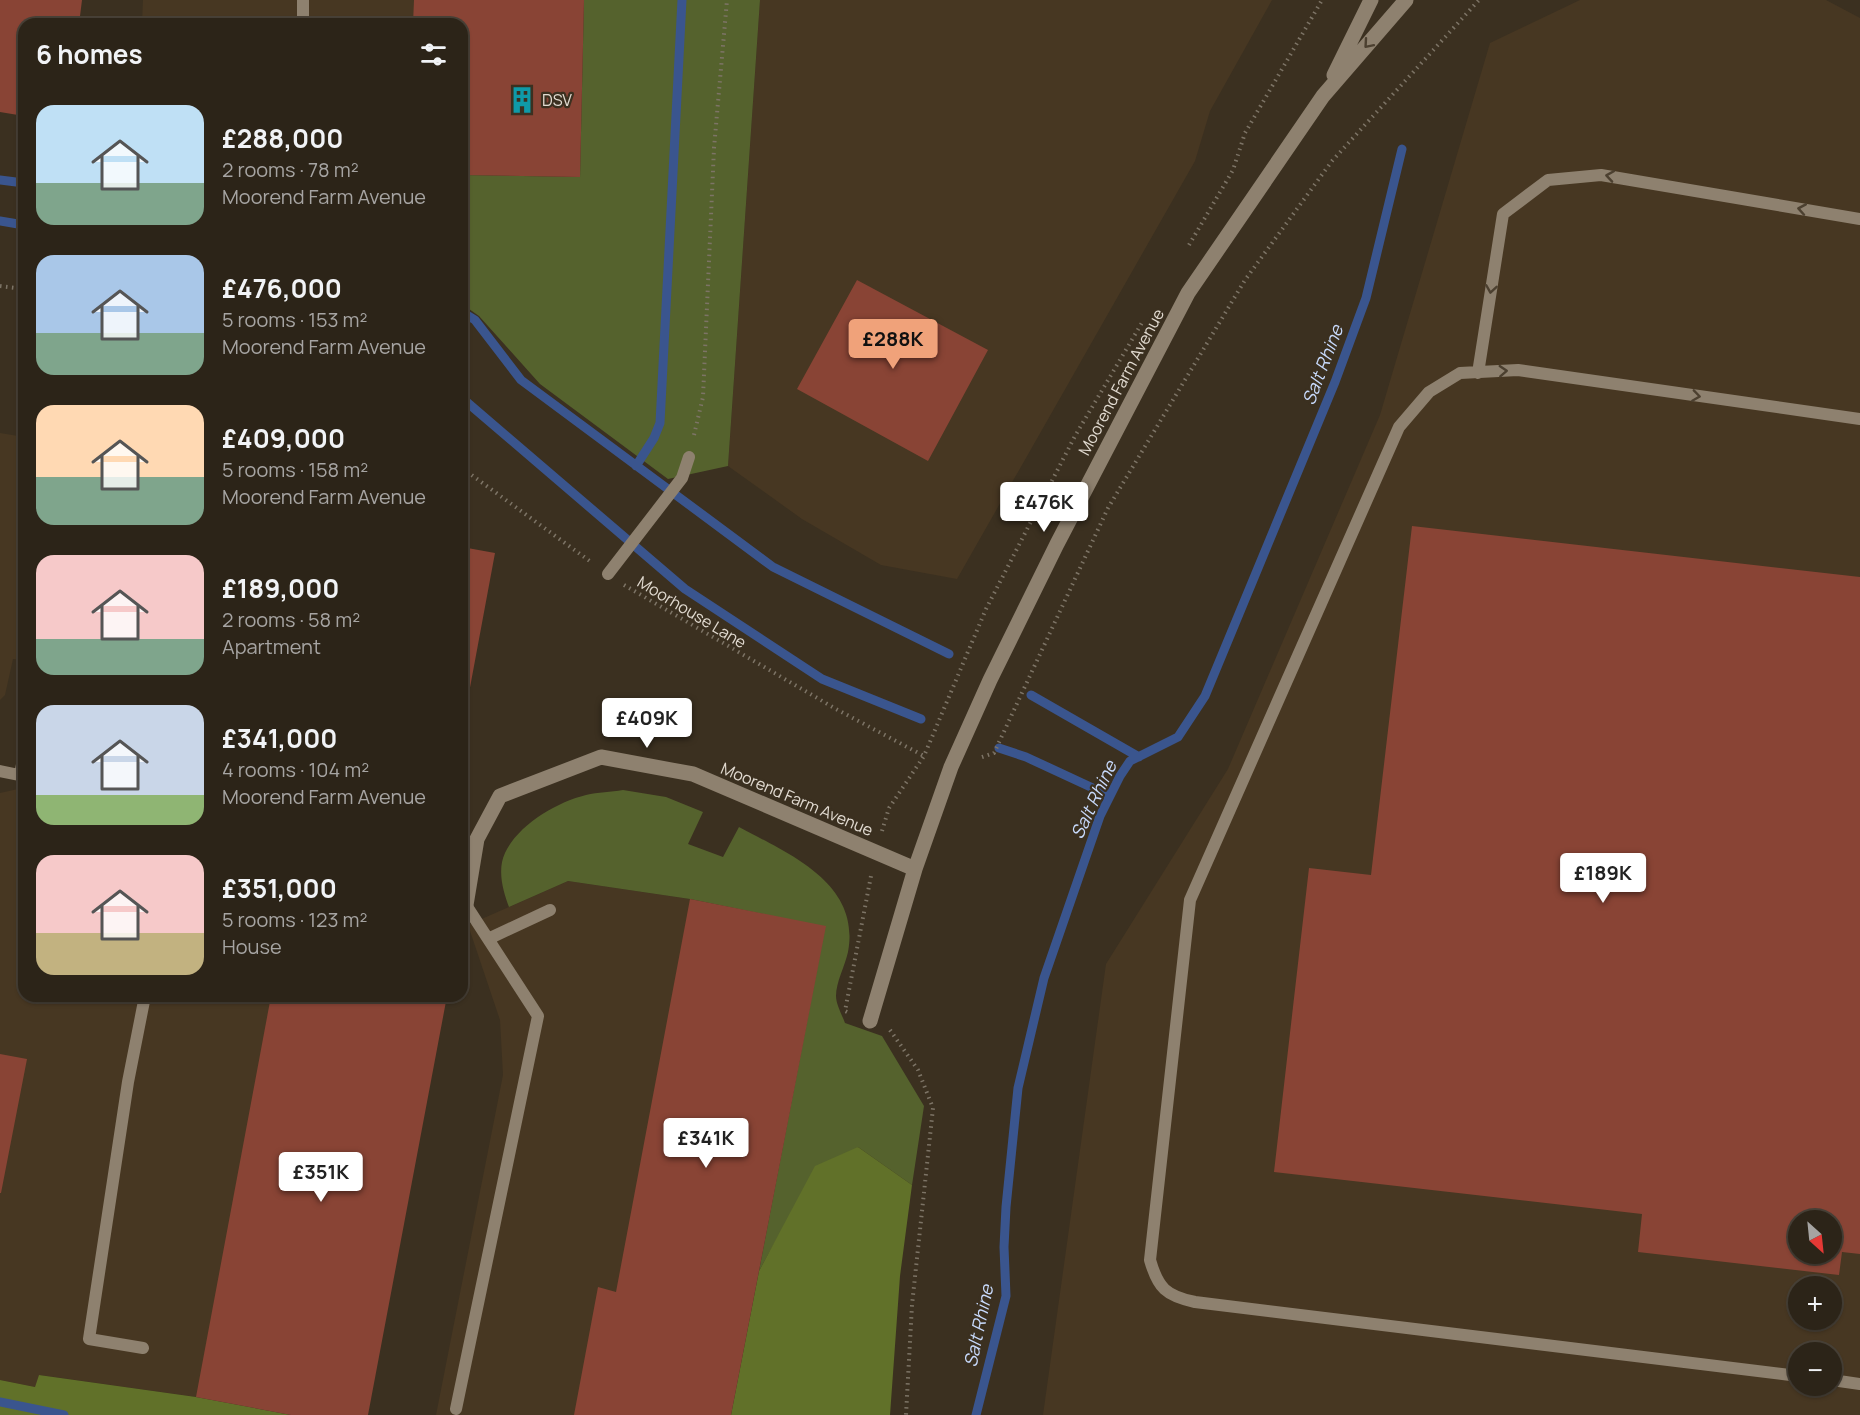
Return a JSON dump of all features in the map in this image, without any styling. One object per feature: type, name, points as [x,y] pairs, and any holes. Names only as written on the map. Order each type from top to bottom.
[{"type":"street","name":"Moorend Farm Avenue","points":[[1323,96],[1371,0]]},
{"type":"street","name":"Moorend Farm Avenue","points":[[870,1021],[915,869],[951,767],[990,680],[1047,565],[1188,293],[1323,96],[1406,0]]},
{"type":"street","name":"Moorend Farm Avenue","points":[[468,863],[477,839],[500,796],[601,757],[693,774],[915,869]]},
{"type":"lane","points":[[303,0],[303,18]]},
{"type":"lane","points":[[1478,373],[1503,214],[1548,180],[1601,174],[1860,219]]},
{"type":"lane","points":[[1788,1375],[1195,1302],[1179,1299],[1164,1291],[1154,1274],[1150,1260],[1190,900],[1399,427],[1429,392],[1460,373],[1518,370],[1860,419]]},
{"type":"lane","points":[[608,574],[682,478],[689,457]]},
{"type":"lane","points":[[0,771],[18,775]]},
{"type":"lane","points":[[456,1409],[538,1016],[468,908]]},
{"type":"lane","points":[[488,939],[550,910]]},
{"type":"lane","points":[[143,1348],[89,1339],[128,1082],[144,1002]]},
{"type":"lane","points":[[1842,1381],[1860,1384]]},
{"type":"path","points":[[689,457],[703,396],[714,148],[727,0]]},
{"type":"path","points":[[951,767],[994,753],[1108,508],[1245,280],[1332,160],[1479,0]]},
{"type":"path","points":[[0,286],[18,288]]},
{"type":"path","name":"Moorhouse Lane","points":[[468,472],[608,574],[726,646],[924,756],[889,808],[875,852]]},
{"type":"path","points":[[875,852],[845,1011],[886,1026],[918,1070],[933,1108],[912,1305],[906,1415]]},
{"type":"shaded area","name":"DSV","points":[[143,0],[584,0],[580,177],[468,175],[468,18],[142,18]]},
{"type":"shaded area","points":[[760,0],[1272,0],[1210,111],[1195,161],[957,579],[881,565],[802,519],[728,466]]},
{"type":"shaded area","points":[[1580,0],[1826,0],[1860,18],[1860,1415],[1043,1415],[1106,964],[1228,769],[1380,415],[1490,43]]},
{"type":"shaded area","points":[[0,433],[18,436],[18,659],[13,659],[5,695],[0,700]]},
{"type":"shaded area","points":[[18,789],[18,1002],[445,1002],[291,1415],[196,1397],[40,1375],[35,1387],[0,1380],[0,793]]},
{"type":"shaded area","points":[[568,881],[690,899],[826,926],[731,1415],[436,1415],[503,1075],[500,1020],[468,925]]},
{"type":"green space","points":[[584,0],[760,0],[728,466],[668,479],[540,384],[479,316],[468,308],[468,175],[580,177]]},
{"type":"green space","points":[[623,790],[666,797],[703,812],[688,844],[723,857],[739,827],[799,860],[832,889],[843,907],[849,928],[848,952],[837,985],[836,996],[845,1023],[882,1036],[924,1106],[912,1185],[858,1147],[779,1235],[759,1271],[825,927],[690,899],[568,881],[509,907],[503,887],[501,866],[505,853],[519,833],[551,809],[575,798]]},
{"type":"green space","points":[[858,1147],[912,1185],[900,1276],[890,1415],[731,1415],[759,1271],[815,1166]]},
{"type":"green space","points":[[39,1375],[196,1397],[291,1415],[0,1415],[0,1380],[35,1387]]},
{"type":"building","points":[[0,0],[82,0],[80,18],[18,18],[18,115],[0,112]]},
{"type":"building","name":"DSV","points":[[414,0],[584,0],[580,177],[468,175],[468,18],[413,18]]},
{"type":"building","points":[[857,280],[988,350],[928,461],[797,389]]},
{"type":"building","points":[[1412,526],[1860,577],[1860,1254],[1842,1252],[1842,1210],[1788,1210],[1788,1264],[1840,1264],[1839,1275],[1638,1252],[1642,1214],[1274,1172],[1309,868],[1371,875]]},
{"type":"building","points":[[468,548],[495,553],[468,698]]},
{"type":"building","points":[[690,899],[826,926],[731,1415],[574,1415],[598,1287],[616,1292]]},
{"type":"building","points":[[270,1002],[446,1002],[368,1415],[291,1415],[196,1397]]},
{"type":"building","points":[[0,1054],[27,1059],[1,1193],[0,1193]]},
{"type":"waterway","points":[[636,466],[654,438],[660,423],[682,0]]},
{"type":"waterway","name":"Salt Rhine","points":[[976,1415],[1006,1296],[1004,1247],[1006,1207],[1018,1088],[1044,978],[1100,816],[1120,776],[1130,761],[1178,737],[1205,696],[1335,382],[1366,298],[1402,149]]},
{"type":"waterway","points":[[0,180],[18,182]]},
{"type":"waterway","points":[[0,221],[18,224]]},
{"type":"waterway","points":[[468,316],[475,320],[521,380],[773,567],[949,654]]},
{"type":"waterway","points":[[468,403],[685,589],[822,679],[921,719]]},
{"type":"waterway","points":[[1031,695],[1139,757]]},
{"type":"waterway","points":[[999,748],[1026,757],[1110,796]]},
{"type":"waterway","points":[[0,1402],[64,1415]]},
{"type":"place","name":"DSV","points":[[522,100]]}]
